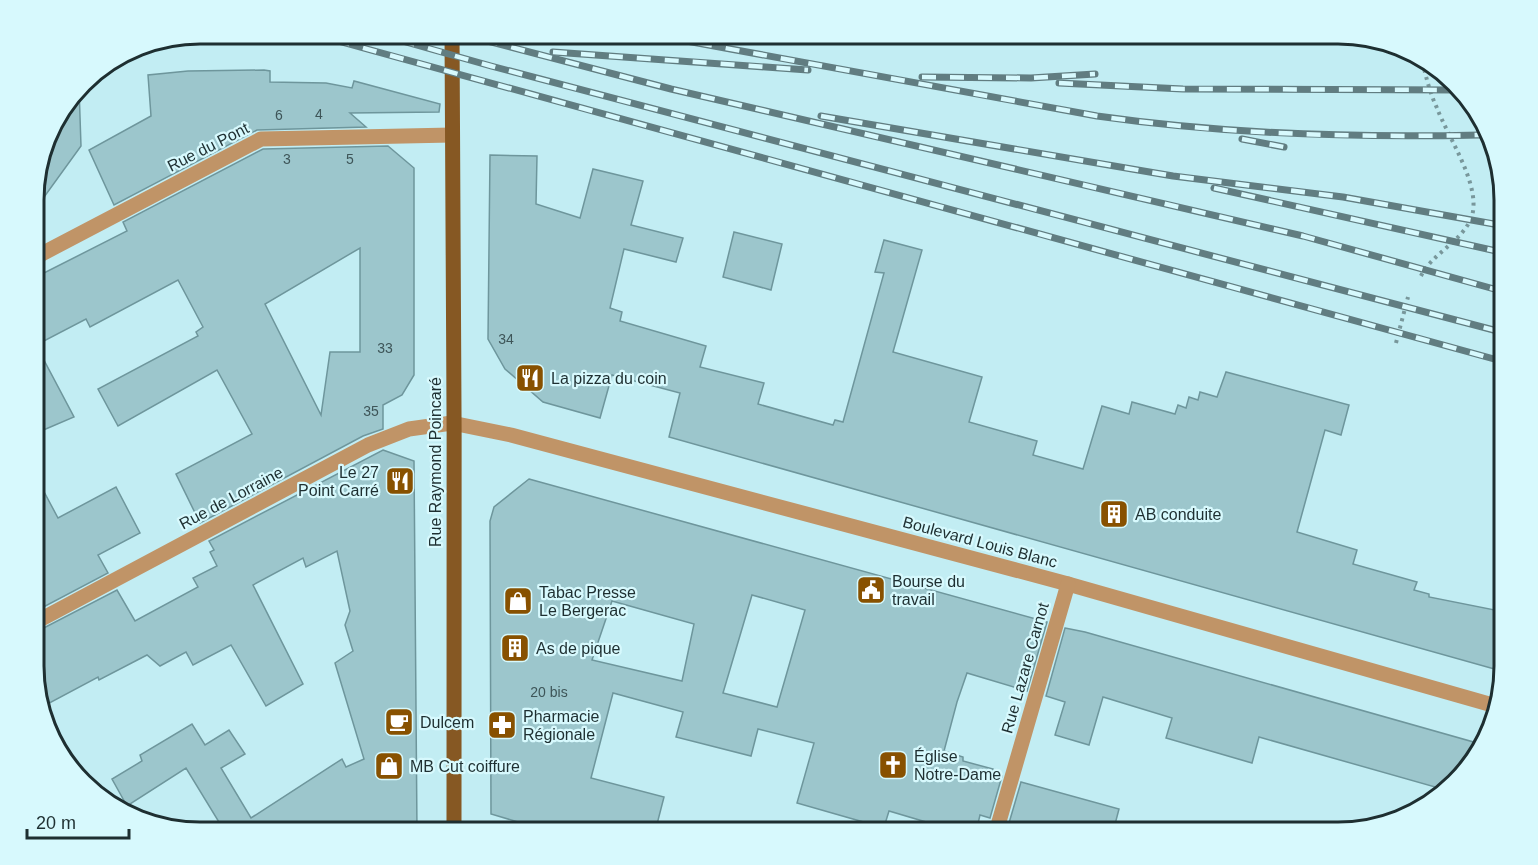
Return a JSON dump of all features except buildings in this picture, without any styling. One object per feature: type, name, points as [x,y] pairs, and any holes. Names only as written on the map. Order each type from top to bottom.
[{"type":"main road","name":"Rue Raymond Poincaré","points":[[452,44],[456,321],[452,423],[454,822]]},
{"type":"street","name":"Rue du Pont","points":[[44,248],[261,139],[452,135]]},
{"type":"street","name":"Boulevard Louis Blanc","points":[[452,423],[511,435],[1068,584],[1490,704]]},
{"type":"street","name":"Rue de Lorraine","points":[[44,618],[368,445],[409,429],[452,423]]},
{"type":"street","name":"Rue Lazare Carnot","points":[[999,821],[1068,584]]},
{"type":"path","points":[[1421,276],[1425,268],[1456,242],[1471,220],[1474,200],[1469,178],[1429,90],[1424,69]]},
{"type":"path","points":[[1396,343],[1408,297]]},
{"type":"railway","points":[[349,44],[1494,359]]},
{"type":"railway","points":[[413,44],[1494,330]]},
{"type":"railway","points":[[499,44],[671,89],[1303,236],[1494,289]]},
{"type":"railway","points":[[703,44],[1097,116],[1145,122],[1240,131],[1336,135],[1480,135]]},
{"type":"railway","points":[[553,52],[808,70]]},
{"type":"railway","points":[[922,77],[1031,78],[1095,74]]},
{"type":"railway","points":[[1059,83],[1183,89],[1450,90]]},
{"type":"railway","points":[[821,116],[1173,176],[1343,197],[1494,224]]},
{"type":"railway","points":[[1242,139],[1284,147]]},
{"type":"railway","points":[[1214,188],[1494,251]]},
{"type":"place","name":"La pizza du coin","points":[[530,378]]},
{"type":"place","name":"Le 27 Point Carré","points":[[400,481]]},
{"type":"place","name":"AB conduite","points":[[1114,514]]},
{"type":"place","name":"Bourse du travail","points":[[871,590]]},
{"type":"place","name":"Tabac Presse Le Bergerac","points":[[518,601]]},
{"type":"place","name":"As de pique","points":[[515,648]]},
{"type":"place","name":"Dulcem","points":[[399,722]]},
{"type":"place","name":"Pharmacie Régionale","points":[[502,725]]},
{"type":"place","name":"Église Notre-Dame","points":[[893,765]]},
{"type":"place","name":"MB Cut coiffure","points":[[389,766]]}]
